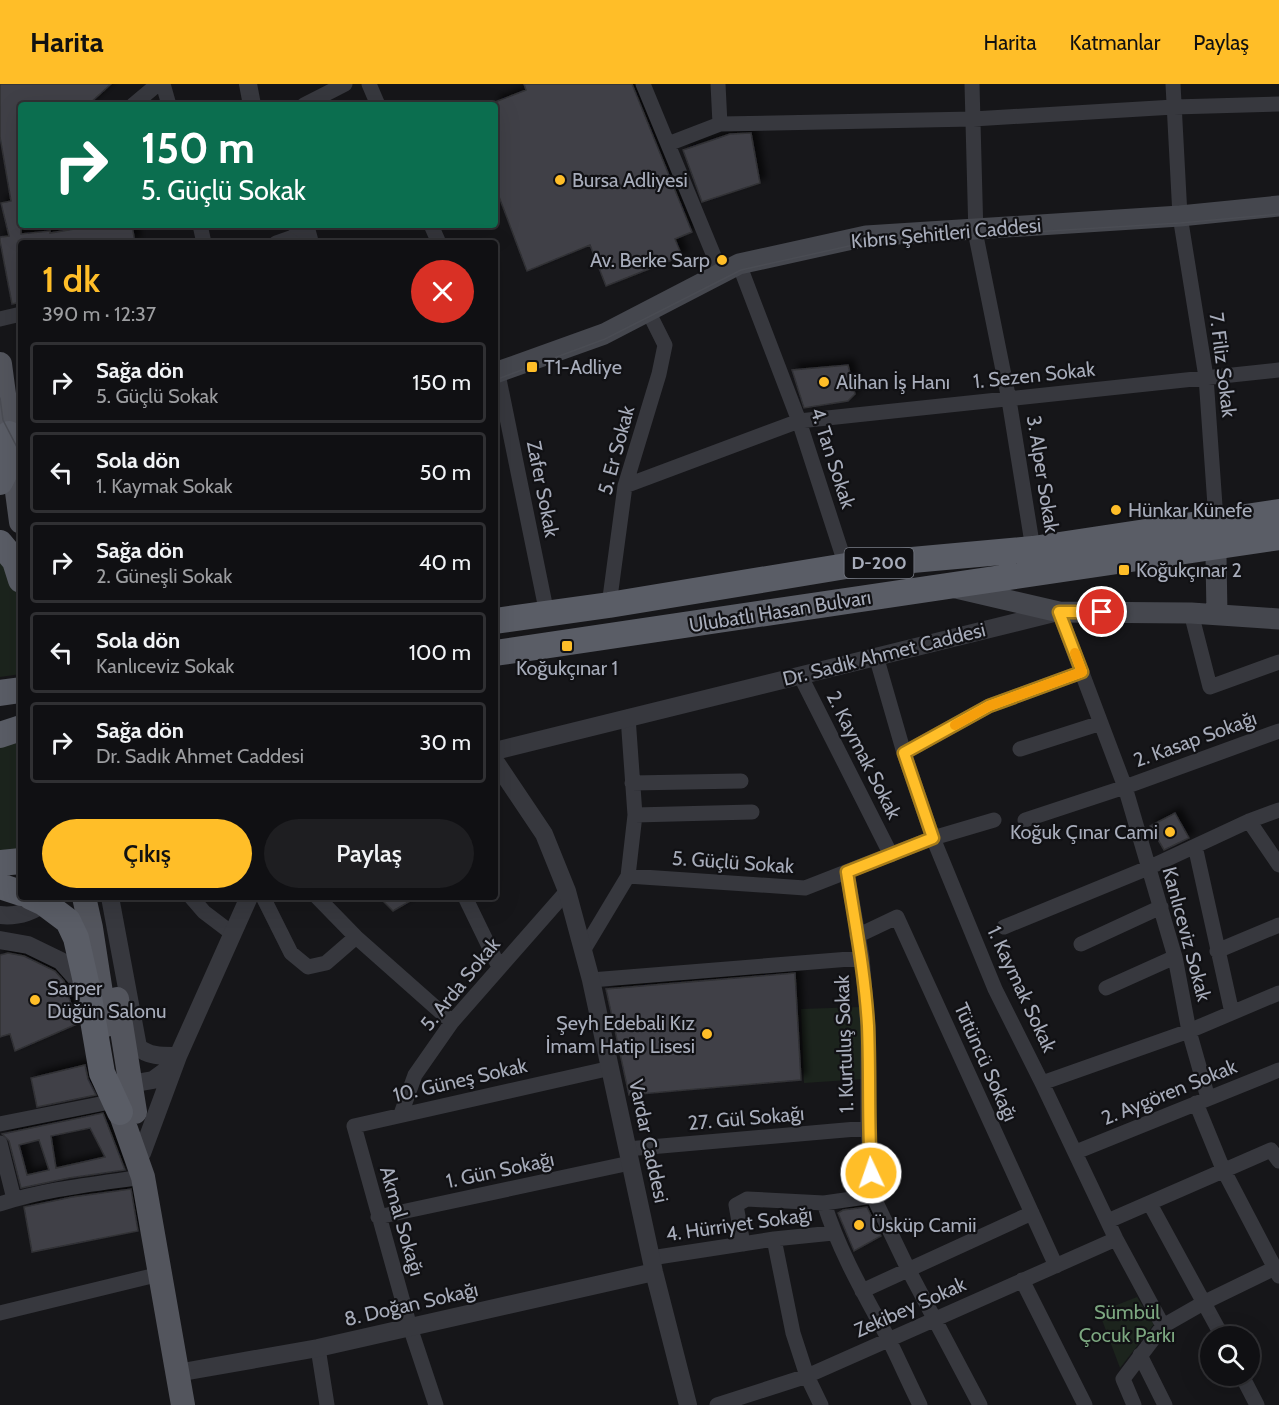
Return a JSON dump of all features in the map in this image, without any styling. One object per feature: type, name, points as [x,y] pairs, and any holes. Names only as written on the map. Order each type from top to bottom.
[{"type":"highway","points":[[0,482],[7,468],[15,437]]},
{"type":"highway","name":"Ulubatlı Hasan Bulvarı","points":[[498,621],[846,566],[1033,549],[1274,511]]},
{"type":"highway","name":"Ulubatlı Hasan Bulvarı","points":[[498,653],[1279,537]]},
{"type":"highway","points":[[0,543],[15,561],[18,570]]},
{"type":"highway","points":[[1127,558],[1216,557],[1279,550]]},
{"type":"highway","points":[[0,686],[18,689]]},
{"type":"highway","points":[[0,693],[18,690]]},
{"type":"highway","points":[[0,728],[18,726]]},
{"type":"highway","points":[[0,735],[18,727]]},
{"type":"highway","points":[[0,863],[18,862]]},
{"type":"highway","points":[[0,886],[18,899]]},
{"type":"highway","points":[[23,902],[44,903],[68,921],[76,938],[88,991],[102,1073],[121,1099]]},
{"type":"main road","name":"Kıbrıs Şehitleri Caddesi","points":[[498,370],[604,334],[730,268],[866,236],[1180,216],[1279,206]]},
{"type":"main road","points":[[0,356],[15,437],[18,480]]},
{"type":"main road","points":[[0,364],[15,437]]},
{"type":"main road","points":[[1216,557],[1217,614]]},
{"type":"main road","points":[[946,586],[1059,612]]},
{"type":"main road","name":"Dr. Sadık Ahmet Caddesi","points":[[1059,612],[1191,613],[1279,619]]},
{"type":"main road","points":[[85,900],[121,1099],[142,1165],[183,1405]]},
{"type":"main road","points":[[100,900],[121,1099]]},
{"type":"street","points":[[137,102],[158,84]]},
{"type":"street","points":[[163,84],[168,102]]},
{"type":"street","points":[[248,84],[251,102]]},
{"type":"street","points":[[310,102],[345,84]]},
{"type":"street","points":[[369,84],[377,102]]},
{"type":"street","name":"4. Tan Sokak","points":[[643,84],[799,421],[846,566]]},
{"type":"street","points":[[718,84],[720,124]]},
{"type":"street","name":"3. Alper Sokak","points":[[972,84],[976,229],[1009,400],[1033,549]]},
{"type":"street","name":"7. Filiz Sokak","points":[[1173,84],[1180,216],[1206,377],[1216,520]]},
{"type":"street","points":[[669,144],[720,124],[973,119],[1174,107],[1279,104]]},
{"type":"street","points":[[283,240],[305,231]]},
{"type":"street","name":"5. Er Sokak","points":[[609,605],[625,486],[659,375],[665,345],[648,311]]},
{"type":"street","points":[[0,319],[18,315]]},
{"type":"street","name":"1. Sezen Sokak","points":[[625,486],[799,421],[1279,370]]},
{"type":"street","name":"Zafer Sokak","points":[[498,381],[547,614]]},
{"type":"street","name":"Dr. Sadık Ahmet Caddesi","points":[[498,750],[1059,612]]},
{"type":"street","name":"Kanlıceviz Sokak","points":[[1059,612],[1125,787],[1161,907],[1175,957],[1202,1101],[1223,1169],[1277,1272]]},
{"type":"street","points":[[1191,613],[1210,687],[1279,662]]},
{"type":"street","name":"1. Kaymak Sokak","points":[[876,656],[904,753],[933,838],[995,989],[1076,1152],[1116,1239],[1163,1326]]},
{"type":"street","points":[[904,753],[989,706],[1082,672]]},
{"type":"street","name":"2. Kaymak Sokak","points":[[800,675],[891,855]]},
{"type":"street","points":[[583,951],[628,876],[635,815],[628,717]]},
{"type":"street","points":[[1020,749],[1101,723]]},
{"type":"street","name":"2. Kasap Sokağı","points":[[1025,820],[1125,787],[1279,731]]},
{"type":"street","name":"Vardar Caddesi","points":[[498,765],[544,834],[567,891],[591,980],[652,1265],[688,1405]]},
{"type":"street","points":[[632,783],[741,781]]},
{"type":"street","points":[[1004,927],[1148,868],[1249,821],[1279,810]]},
{"type":"street","points":[[635,815],[752,812]]},
{"type":"street","name":"5. Güçlü Sokak","points":[[628,876],[805,888],[933,838],[994,820]]},
{"type":"street","points":[[1249,821],[1279,865]]},
{"type":"street","points":[[1195,846],[1232,1013]]},
{"type":"street","name":"1. Kurtuluş Sokak","points":[[847,872],[862,958],[868,1027],[868,1128],[873,1196],[934,1320],[980,1405]]},
{"type":"street","name":"5. Arda Sokak","points":[[401,1114],[415,1075],[452,1022],[567,891]]},
{"type":"street","points":[[0,915],[23,902],[36,909],[47,900]]},
{"type":"street","points":[[111,900],[138,1047],[158,1056],[177,1060]]},
{"type":"street","points":[[194,900],[204,912],[233,934]]},
{"type":"street","points":[[0,1143],[7,1202],[92,1184],[142,1165],[177,1060],[248,900]]},
{"type":"street","points":[[265,900],[291,953],[308,967],[326,963],[356,937]]},
{"type":"street","points":[[320,900],[356,937],[452,1022]]},
{"type":"street","points":[[466,900],[499,967]]},
{"type":"street","points":[[1081,944],[1161,907]]},
{"type":"street","name":"Tütüncü Sokağı","points":[[857,936],[897,917],[1056,1266]]},
{"type":"street","points":[[1217,951],[1279,925]]},
{"type":"street","points":[[0,940],[28,945],[61,961],[88,991]]},
{"type":"street","points":[[1106,988],[1175,957]]},
{"type":"street","points":[[591,980],[862,958]]},
{"type":"street","points":[[1042,1083],[1189,1031],[1279,993]]},
{"type":"street","points":[[0,1124],[121,1099],[153,1080],[177,1060]]},
{"type":"street","name":"10. Güneş Sokak","points":[[354,1126],[611,1068]]},
{"type":"street","name":"2. Aygören Sokak","points":[[1076,1152],[1279,1070]]},
{"type":"street","name":"Akmal Sokağı","points":[[354,1126],[410,1327],[436,1405]]},
{"type":"street","name":"27. Gül Sokağı","points":[[628,1156],[868,1128]]},
{"type":"street","points":[[1108,1221],[1271,1150],[1279,1161]]},
{"type":"street","name":"1. Gün Sokağı","points":[[378,1217],[628,1156]]},
{"type":"street","points":[[743,1244],[736,1205],[747,1199],[824,1203],[873,1196]]},
{"type":"street","points":[[824,1203],[833,1233],[920,1405]]},
{"type":"street","points":[[1150,1204],[1217,1326]]},
{"type":"street","points":[[862,1291],[1032,1213]]},
{"type":"street","name":"4. Hürriyet Sokağı","points":[[652,1265],[743,1244],[833,1233]]},
{"type":"street","points":[[774,1239],[793,1333],[807,1376],[820,1405]]},
{"type":"street","name":"Zekibey Sokak","points":[[717,1405],[807,1376],[1116,1239]]},
{"type":"street","name":"8. Doğan Sokağı","points":[[177,1373],[318,1348],[410,1327],[652,1265]]},
{"type":"street","points":[[1134,1405],[1123,1379],[1163,1326],[1204,1302],[1277,1272]]},
{"type":"street","points":[[0,1313],[160,1274]]},
{"type":"street","points":[[1023,1280],[1085,1405]]},
{"type":"street","points":[[318,1348],[327,1405]]},
{"type":"street","points":[[1140,1355],[1165,1405]]},
{"type":"street","points":[[1247,1386],[1257,1405]]},
{"type":"green space","points":[[0,555],[14,576],[18,596],[18,674],[0,677]]},
{"type":"green space","points":[[18,739],[18,852],[0,853],[0,742]]},
{"type":"green space","points":[[861,1007],[864,1079],[804,1083],[801,1009]]},
{"type":"green space","name":"Sümbül Çocuk Parkı","points":[[1137,1297],[1154,1324],[1120,1368],[1099,1312]]},
{"type":"building","points":[[0,84],[111,84],[91,102],[18,102],[18,228],[21,228],[21,234],[50,231],[50,233],[80,228],[132,228],[134,240],[18,240],[18,303],[12,304],[0,241],[0,237],[9,236],[1,203],[11,201],[0,137]]},
{"type":"building","name":"Bursa Adliyesi","points":[[524,84],[632,84],[692,232],[675,239],[682,256],[606,286],[590,245],[527,271],[498,194],[498,102],[495,102],[526,90]]},
{"type":"building","points":[[751,133],[760,183],[702,202],[683,150],[730,134]]},
{"type":"building","name":"Alihan İş Hanı","points":[[848,365],[855,394],[848,401],[804,408],[792,370]]},
{"type":"building","name":"Koğuk Çınar Cami","points":[[1175,813],[1189,838],[1164,850],[1150,826]]},
{"type":"building","points":[[382,900],[412,900],[393,911]]},
{"type":"building","name":"Sarper Düğün Salonu","points":[[8,953],[24,956],[55,971],[64,981],[77,1024],[15,1051],[10,1034],[0,1037],[0,955]]},
{"type":"building","name":"Şeyh Edebali Kız İmam Hatip Lisesi","points":[[795,973],[801,1080],[629,1095],[606,989]]},
{"type":"building","points":[[85,1065],[88,1079],[96,1095],[37,1107],[31,1078]]},
{"type":"building","points":[[103,1113],[125,1170],[21,1188],[9,1141],[2,1134]],"holes":[[[90,1128],[105,1157],[56,1168],[51,1136]],[[39,1140],[49,1170],[27,1175],[19,1145]]]},
{"type":"building","points":[[131,1189],[138,1231],[32,1252],[24,1207],[72,1197]]},
{"type":"building","name":"Üsküp Camii","points":[[867,1207],[881,1236],[854,1251],[838,1213],[843,1210]]},
{"type":"tram line","points":[[498,379],[605,339],[741,270],[867,242],[1180,223],[1279,214]]},
{"type":"tram line","points":[[0,398],[3,420],[18,449]]},
{"type":"slow traffic","points":[[955,725],[989,706],[1082,672],[1075,653]]},
{"type":"place","name":"Bursa Adliyesi","points":[[560,180]]},
{"type":"place","name":"Av. Berke Sarp","points":[[722,260]]},
{"type":"place","name":"T1-Adliye","points":[[532,367]]},
{"type":"place","name":"Alihan İş Hanı","points":[[824,382]]},
{"type":"place","name":"Hünkar Künefe","points":[[1116,510]]},
{"type":"place","name":"Koğukçınar 2","points":[[1124,570]]},
{"type":"place","name":"Koğukçınar 1","points":[[567,646]]},
{"type":"place","name":"Koğuk Çınar Cami","points":[[1170,832]]},
{"type":"place","name":"Sarper Düğün Salonu","points":[[35,1000]]},
{"type":"place","name":"Şeyh Edebali Kız İmam Hatip Lisesi","points":[[707,1034]]},
{"type":"place","name":"Üsküp Camii","points":[[859,1225]]},
{"type":"route","points":[[871,1173],[868,1128],[868,1027],[862,958],[847,872],[933,838],[904,753],[989,706],[1082,672],[1059,612],[1102,612]]}]
